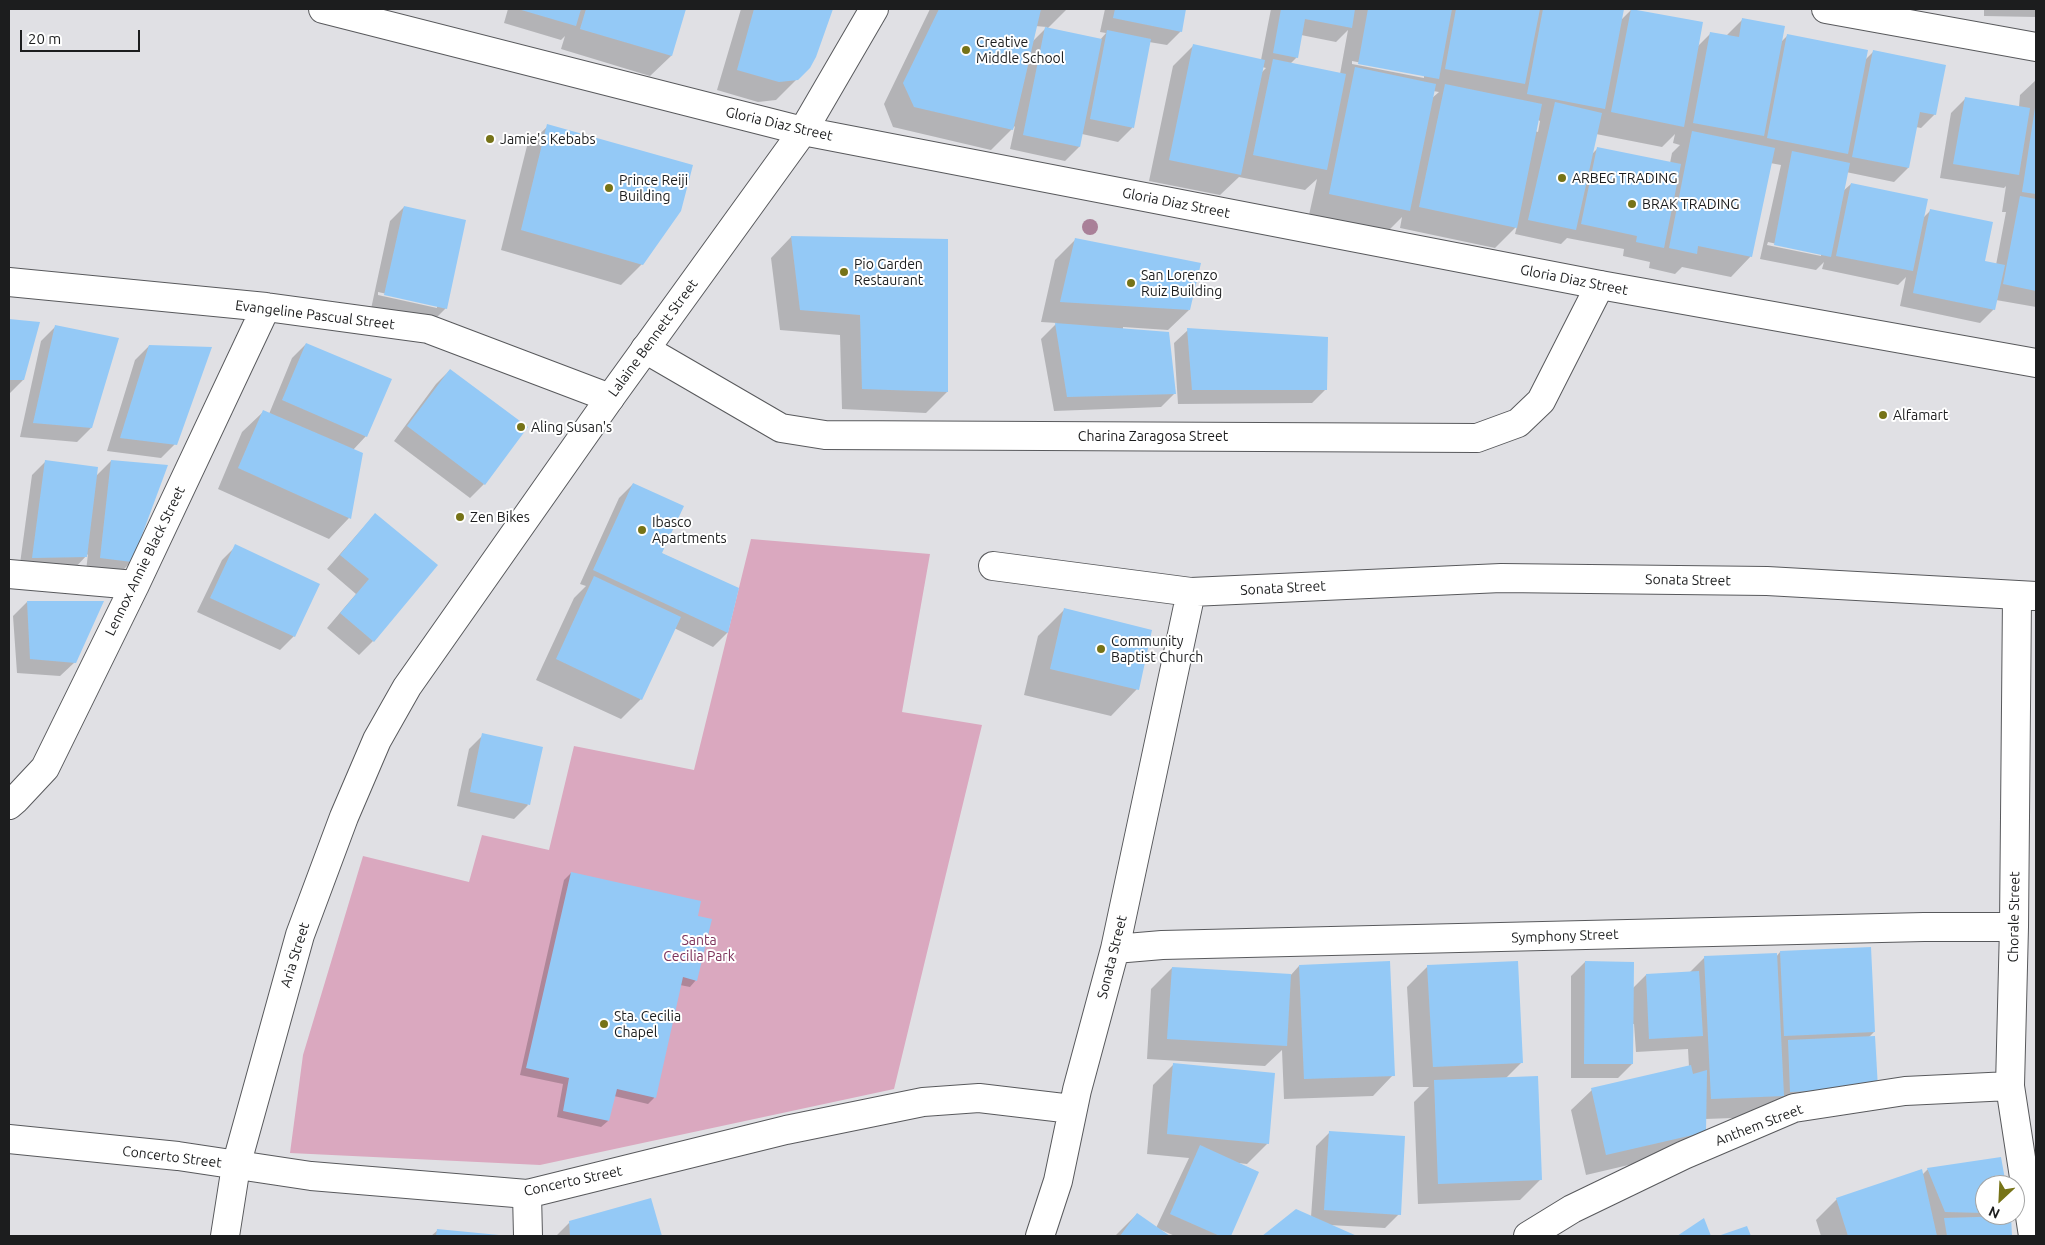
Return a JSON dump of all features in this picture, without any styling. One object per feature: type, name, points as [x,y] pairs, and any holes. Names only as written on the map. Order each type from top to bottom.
[{"type":"street","name":"Gloria Diaz Street","points":[[323,9],[803,131],[1600,286],[2036,363]]},
{"type":"street","name":"Lalaine Bennett Street","points":[[407,687],[610,398],[803,131],[874,9]]},
{"type":"street","points":[[1834,10],[2036,47]]},
{"type":"street","name":"Evangeline Pascual Street","points":[[9,282],[266,307],[428,329],[610,398]]},
{"type":"street","name":"Charina Zaragosa Street","points":[[645,349],[780,428],[825,435],[1476,438],[1518,423],[1541,402],[1600,286]]},
{"type":"street","name":"Lennox Annie Black Street","points":[[9,805],[45,768],[135,585],[266,307]]},
{"type":"street","points":[[993,566],[1191,592]]},
{"type":"street","points":[[9,574],[135,585]]},
{"type":"street","name":"Sonata Street","points":[[1040,1236],[1058,1181],[1072,1109],[1115,949],[1191,592],[1501,578],[1767,582],[2027,596]]},
{"type":"street","name":"Chorale Street","points":[[2027,596],[2014,927],[2010,1086],[2033,1236]]},
{"type":"street","name":"Aria Street","points":[[225,1236],[236,1166],[300,935],[344,818],[377,740],[407,687]]},
{"type":"street","name":"Symphony Street","points":[[1115,949],[1172,945],[1884,928],[2014,927]]},
{"type":"street","name":"Anthem Street","points":[[1528,1236],[1572,1209],[1658,1168],[1794,1108],[1905,1091],[2010,1086]]},
{"type":"street","name":"Concerto Street","points":[[9,1139],[178,1156],[311,1176],[527,1194],[786,1130],[924,1102],[979,1098],[1072,1109]]},
{"type":"street","points":[[527,1194],[528,1236]]},
{"type":"green space","name":"Santa Cecilia Park","points":[[751,539],[930,554],[902,712],[982,725],[894,1089],[540,1165],[290,1153],[303,1055],[363,856],[469,882],[482,835],[549,850],[574,746],[694,770]]},
{"type":"building","points":[[518,9],[581,9],[576,26]]},
{"type":"building","points":[[586,9],[686,9],[672,56],[580,29]]},
{"type":"building","points":[[754,9],[833,9],[816,57],[810,68],[798,80],[779,82],[737,70]]},
{"type":"building","name":"Creative Middle School","points":[[939,9],[1041,9],[1013,130],[914,107],[903,83]]},
{"type":"building","points":[[1115,9],[1186,9],[1182,32],[1113,18]]},
{"type":"building","points":[[1281,9],[1355,9],[1352,28],[1305,19],[1298,58],[1273,53]]},
{"type":"building","points":[[1368,9],[1452,9],[1439,79],[1358,64]]},
{"type":"building","points":[[1456,9],[1540,9],[1525,84],[1445,69]]},
{"type":"building","points":[[1543,9],[1624,9],[1605,109],[1527,94]]},
{"type":"building","points":[[1631,9],[1703,22],[1684,127],[1611,112]]},
{"type":"building","points":[[1742,18],[1785,26],[1764,136],[1693,123],[1710,32],[1739,37]]},
{"type":"building","points":[[1045,27],[1102,39],[1080,147],[1023,135]]},
{"type":"building","points":[[1107,30],[1151,39],[1134,128],[1090,119]]},
{"type":"building","points":[[1787,34],[1868,50],[1848,154],[1767,138]]},
{"type":"building","points":[[1193,44],[1265,60],[1241,175],[1169,160]]},
{"type":"building","points":[[1873,50],[1946,65],[1936,115],[1920,112],[1909,168],[1852,157]]},
{"type":"building","points":[[1273,59],[1346,74],[1327,170],[1253,155]]},
{"type":"building","points":[[1355,67],[1436,84],[1410,211],[1329,194]]},
{"type":"building","points":[[1445,84],[1542,104],[1517,228],[1419,207]]},
{"type":"building","points":[[1965,97],[2030,108],[2019,175],[1953,164]]},
{"type":"building","points":[[1555,102],[1602,113],[1576,230],[1528,220]]},
{"type":"building","points":[[2036,108],[2036,194],[2022,192]]},
{"type":"building","name":"Prince Reiji Building","points":[[547,124],[693,165],[681,211],[643,265],[521,230]]},
{"type":"building","points":[[1692,131],[1775,148],[1752,257],[1698,246],[1697,254],[1669,248]]},
{"type":"building","points":[[1597,147],[1681,164],[1664,248],[1636,242],[1637,236],[1581,224]]},
{"type":"building","points":[[1792,151],[1850,163],[1831,257],[1774,245]]},
{"type":"building","points":[[1851,183],[1928,199],[1913,271],[1836,256]]},
{"type":"building","points":[[2020,196],[2036,199],[2036,291],[2003,284]]},
{"type":"building","points":[[404,206],[466,220],[447,309],[384,295]]},
{"type":"building","points":[[1930,209],[1993,222],[1985,261],[2005,265],[1995,310],[1913,293]]},
{"type":"building","points":[[791,236],[948,239],[948,392],[862,389],[860,315],[800,310]]},
{"type":"building","name":"San Lorenzo Ruiz Building","points":[[1075,238],[1201,263],[1190,310],[1060,302]]},
{"type":"building","points":[[9,319],[40,322],[24,380],[9,380]]},
{"type":"building","points":[[1055,323],[1169,332],[1176,394],[1067,397]]},
{"type":"building","points":[[55,325],[119,338],[92,428],[33,423]]},
{"type":"building","points":[[1187,328],[1328,337],[1327,390],[1192,390]]},
{"type":"building","points":[[306,343],[392,379],[367,437],[282,400]]},
{"type":"building","points":[[149,345],[212,347],[177,445],[120,438]]},
{"type":"building","points":[[450,369],[528,427],[485,485],[407,426]]},
{"type":"building","points":[[263,410],[363,453],[351,519],[238,468]]},
{"type":"building","points":[[45,460],[98,467],[87,557],[32,558]]},
{"type":"building","points":[[111,460],[168,465],[132,562],[100,558]]},
{"type":"building","points":[[633,483],[684,506],[662,553],[739,588],[728,633],[593,570]]},
{"type":"building","points":[[375,513],[438,565],[374,642],[340,613],[369,579],[340,555]]},
{"type":"building","points":[[235,544],[320,584],[295,637],[210,598]]},
{"type":"building","points":[[594,576],[681,617],[642,700],[556,659]]},
{"type":"building","points":[[27,601],[104,601],[76,663],[30,659]]},
{"type":"building","name":"Community Baptist Church","points":[[1064,608],[1152,630],[1139,690],[1050,669]]},
{"type":"building","points":[[482,733],[543,747],[530,805],[470,792]]},
{"type":"building","name":"Sta. Cecilia Chapel","points":[[571,872],[701,901],[698,916],[712,919],[697,981],[683,977],[656,1098],[617,1089],[609,1121],[563,1111],[569,1078],[526,1068]]},
{"type":"building","points":[[1871,947],[1875,1032],[1784,1036],[1780,951]]},
{"type":"building","points":[[1777,953],[1784,1096],[1711,1099],[1704,956]]},
{"type":"building","points":[[1390,961],[1395,1076],[1304,1079],[1299,965]]},
{"type":"building","points":[[1518,961],[1523,1063],[1433,1067],[1427,965]]},
{"type":"building","points":[[1585,961],[1634,962],[1633,1064],[1584,1064]]},
{"type":"building","points":[[1172,967],[1291,974],[1287,1046],[1167,1039]]},
{"type":"building","points":[[1699,971],[1703,1036],[1649,1039],[1646,974]]},
{"type":"building","points":[[1875,1036],[1878,1088],[1790,1092],[1788,1040]]},
{"type":"building","points":[[1173,1063],[1275,1073],[1269,1144],[1167,1134]]},
{"type":"building","points":[[1691,1065],[1693,1074],[1707,1070],[1706,1132],[1606,1155],[1591,1088]]},
{"type":"building","points":[[1538,1076],[1542,1180],[1438,1184],[1434,1080]]},
{"type":"building","points":[[1329,1131],[1405,1136],[1401,1215],[1324,1210]]},
{"type":"building","points":[[1200,1145],[1259,1172],[1231,1236],[1220,1236],[1170,1214]]},
{"type":"building","points":[[2001,1157],[2004,1175],[1975,1175],[1975,1213],[1945,1212],[1927,1168]]},
{"type":"building","points":[[1922,1169],[1937,1236],[1848,1236],[1836,1198]]},
{"type":"building","points":[[651,1198],[662,1236],[570,1236],[569,1221]]},
{"type":"building","points":[[1296,1209],[1357,1236],[1262,1236]]},
{"type":"building","points":[[1137,1213],[1170,1236],[1120,1236]]},
{"type":"building","points":[[1975,1217],[1975,1225],[2011,1225],[2012,1236],[1947,1236],[1944,1218]]},
{"type":"building","points":[[1704,1218],[1711,1236],[1677,1236]]},
{"type":"building","points":[[1747,1226],[1751,1236],[1718,1236]]},
{"type":"building","points":[[437,1229],[499,1235],[436,1236]]},
{"type":"place","name":"Creative Middle School","points":[[966,50]]},
{"type":"place","name":"Jamie's Kebabs","points":[[490,139]]},
{"type":"place","name":"ARBEG TRADING","points":[[1562,178]]},
{"type":"place","name":"Prince Reiji Building","points":[[609,188]]},
{"type":"place","name":"BRAK TRADING","points":[[1632,204]]},
{"type":"place","name":"Pio Garden Restaurant","points":[[844,272]]},
{"type":"place","name":"San Lorenzo Ruiz Building","points":[[1131,283]]},
{"type":"place","name":"Alfamart","points":[[1883,415]]},
{"type":"place","name":"Aling Susan's","points":[[521,427]]},
{"type":"place","name":"Zen Bikes","points":[[460,517]]},
{"type":"place","name":"Ibasco Apartments","points":[[642,530]]},
{"type":"place","name":"Community Baptist Church","points":[[1101,649]]},
{"type":"place","name":"Sta. Cecilia Chapel","points":[[604,1024]]}]
